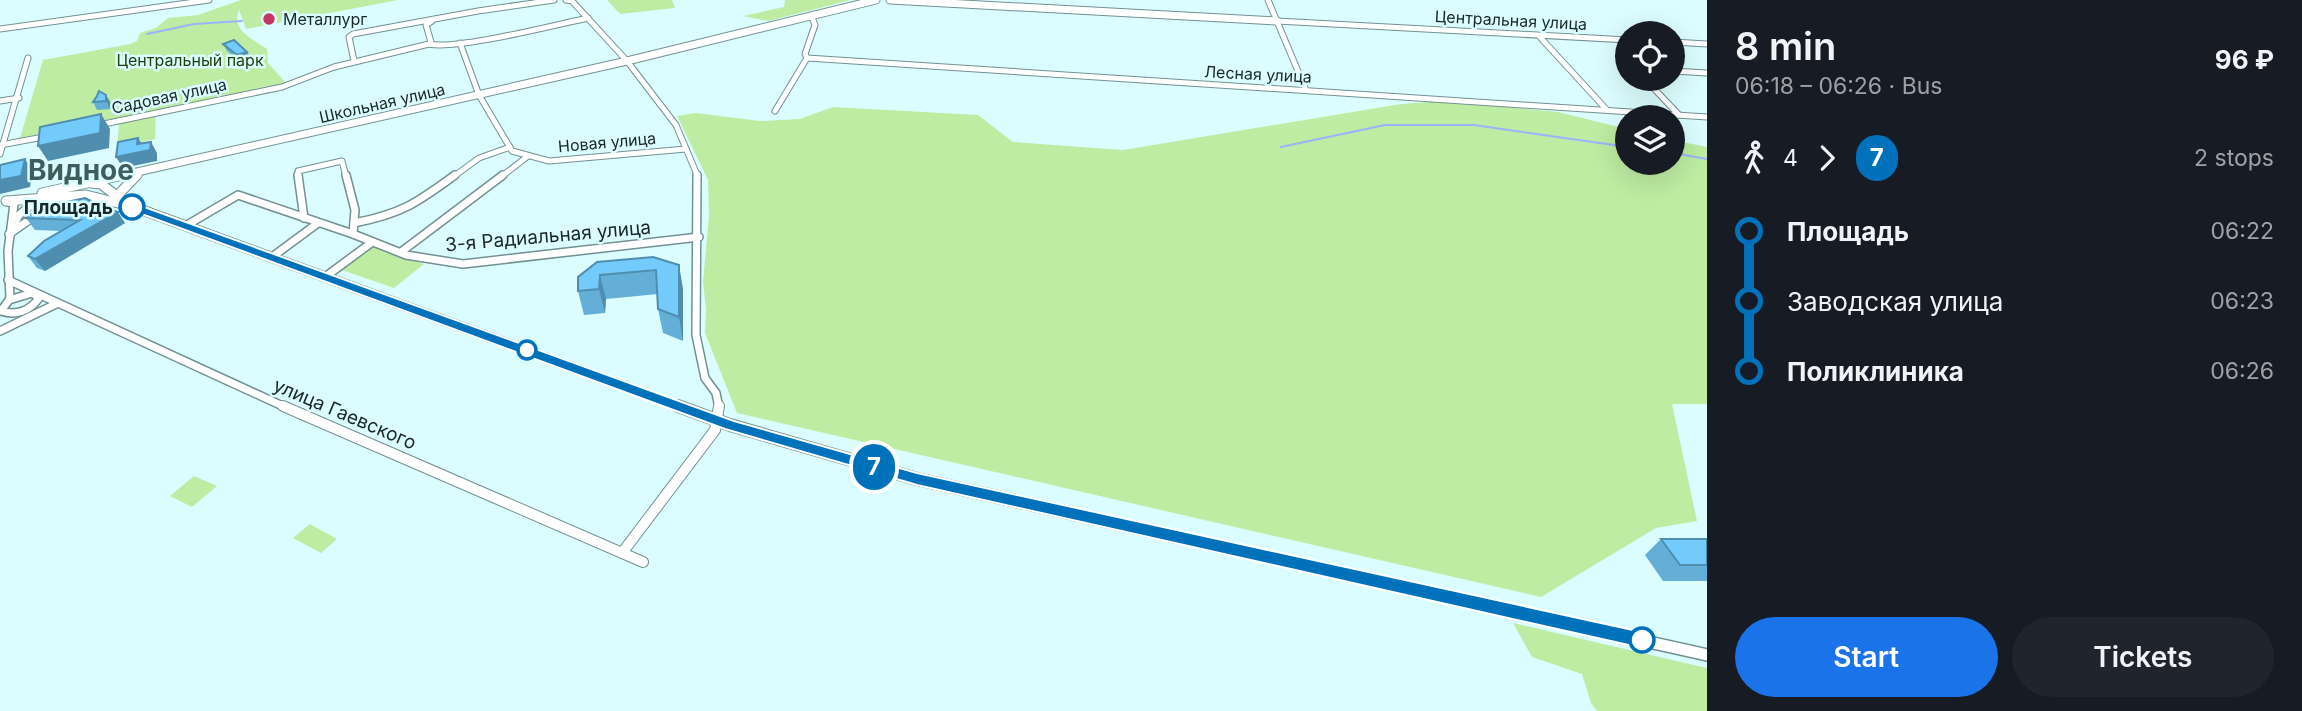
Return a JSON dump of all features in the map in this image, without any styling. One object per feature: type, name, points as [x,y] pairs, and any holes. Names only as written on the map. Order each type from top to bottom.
[{"type":"street","points":[[0,29],[209,0]]},
{"type":"street","points":[[354,61],[349,37],[497,6],[554,0]]},
{"type":"street","points":[[569,0],[627,61],[676,125],[699,179],[695,335],[705,378],[716,393],[720,410],[718,421],[711,436],[622,553]]},
{"type":"street","points":[[627,61],[876,0]]},
{"type":"street","name":"Центральная улица","points":[[890,0],[1615,39]]},
{"type":"street","points":[[1268,0],[1306,90]]},
{"type":"street","points":[[775,111],[807,58],[805,54],[815,25],[811,15]]},
{"type":"street","name":"Садовая улица","points":[[92,127],[282,87],[354,61],[429,44],[438,46],[460,43],[588,18]]},
{"type":"street","points":[[429,44],[431,42],[426,25],[435,20]]},
{"type":"street","points":[[1539,36],[1606,109]]},
{"type":"street","points":[[354,223],[398,213],[472,162],[493,150],[510,147],[479,95],[460,43]]},
{"type":"street","points":[[1685,43],[1707,44]]},
{"type":"street","points":[[0,154],[19,98],[28,58]]},
{"type":"street","name":"Лесная улица","points":[[807,58],[1011,74],[1615,110]]},
{"type":"street","name":"Школьная улица","points":[[143,171],[627,61]]},
{"type":"street","points":[[1685,72],[1707,73]]},
{"type":"street","points":[[1656,91],[1669,105]]},
{"type":"street","points":[[0,101],[19,98]]},
{"type":"street","name":"Лесная улица","points":[[1685,115],[1707,117]]},
{"type":"street","points":[[1,145],[57,134]]},
{"type":"street","name":"Новая улица","points":[[510,147],[512,151],[550,161],[686,149]]},
{"type":"street","points":[[401,252],[528,156]]},
{"type":"street","points":[[304,218],[298,171],[342,161],[355,210],[353,234]]},
{"type":"street","points":[[3,202],[143,171]]},
{"type":"street","points":[[52,207],[143,171]]},
{"type":"street","points":[[117,196],[130,179],[143,171]]},
{"type":"street","points":[[132,207],[103,187],[88,183],[75,189],[74,193],[132,207],[187,225],[718,421],[917,479],[1707,655]]},
{"type":"street","points":[[9,234],[19,215],[38,199],[55,190]]},
{"type":"street","points":[[3,202],[82,195]]},
{"type":"street","name":"3-я Радиальная улица","points":[[187,225],[238,195],[353,234],[370,243],[432,262],[463,264],[699,237]]},
{"type":"street","points":[[3,202],[14,204],[4,252],[4,281],[10,299]]},
{"type":"street","points":[[9,234],[41,212]]},
{"type":"street","points":[[272,257],[318,223]]},
{"type":"street","points":[[325,276],[370,243]]},
{"type":"street","name":"улица Гаевского","points":[[4,281],[193,367],[643,562]]},
{"type":"street","points":[[3,317],[1,309],[10,299],[20,295],[36,295],[38,298],[27,317]]},
{"type":"street","points":[[0,331],[57,304]]},
{"type":"street","name":"улица Гаевского","points":[[3,317],[33,306],[57,304]]},
{"type":"green space","name":"Центральный парк","points":[[241,0],[398,0],[246,29],[239,10],[237,17],[240,29],[267,49],[268,63],[286,83],[20,138],[43,60],[130,44],[137,41],[140,33],[156,28],[168,18],[198,15]]},
{"type":"green space","points":[[607,0],[672,0],[675,8],[620,14]]},
{"type":"green space","points":[[785,0],[851,0],[768,21],[743,16],[784,7]]},
{"type":"green space","points":[[1444,101],[1558,112],[1615,126],[1615,175],[1685,175],[1685,142],[1707,147],[1707,404],[1672,404],[1697,521],[1656,528],[1541,597],[737,413],[705,333],[703,282],[709,215],[708,180],[677,116],[696,113],[760,121],[800,119],[833,107],[978,115],[1013,142],[1123,150],[1401,104]]},
{"type":"green space","points":[[156,115],[155,139],[117,147],[119,123]]},
{"type":"green space","points":[[371,246],[424,264],[394,288],[339,269]]},
{"type":"green space","points":[[194,476],[217,486],[192,507],[170,496]]},
{"type":"green space","points":[[310,524],[337,539],[321,553],[293,538]]},
{"type":"green space","points":[[1513,623],[1707,668],[1707,711],[1597,711],[1591,703],[1582,674],[1532,657]]},
{"type":"building","points":[[234,40],[247,52],[237,55],[223,44]]},
{"type":"building","points":[[99,91],[106,95],[106,101],[93,102],[97,96]]},
{"type":"building","points":[[101,114],[100,133],[38,146],[40,127]]},
{"type":"building","points":[[138,138],[137,144],[151,142],[150,150],[116,157],[118,142]]},
{"type":"building","points":[[25,159],[21,176],[0,180],[0,165]]},
{"type":"building","points":[[85,198],[118,212],[35,259],[28,256],[44,241],[80,220],[26,218],[39,208]]},
{"type":"building","points":[[653,257],[679,265],[679,317],[658,309],[656,270],[600,275],[599,289],[578,291],[578,277],[597,262]]},
{"type":"building","points":[[1661,539],[1707,539],[1707,565],[1680,565]]},
{"type":"waterway","points":[[147,34],[194,24],[242,21]]},
{"type":"waterway","points":[[1281,147],[1385,125],[1474,125],[1615,145]]},
{"type":"waterway","points":[[1685,155],[1707,159]]},
{"type":"bus line","name":"7","points":[[132,207],[730,425],[917,479],[1642,640]]},
{"type":"place","name":"Металлург","points":[[269,19]]},
{"type":"place","name":"Площадь","points":[[132,207]]},
{"type":"district","name":"Видное","points":[[81,170]]}]
